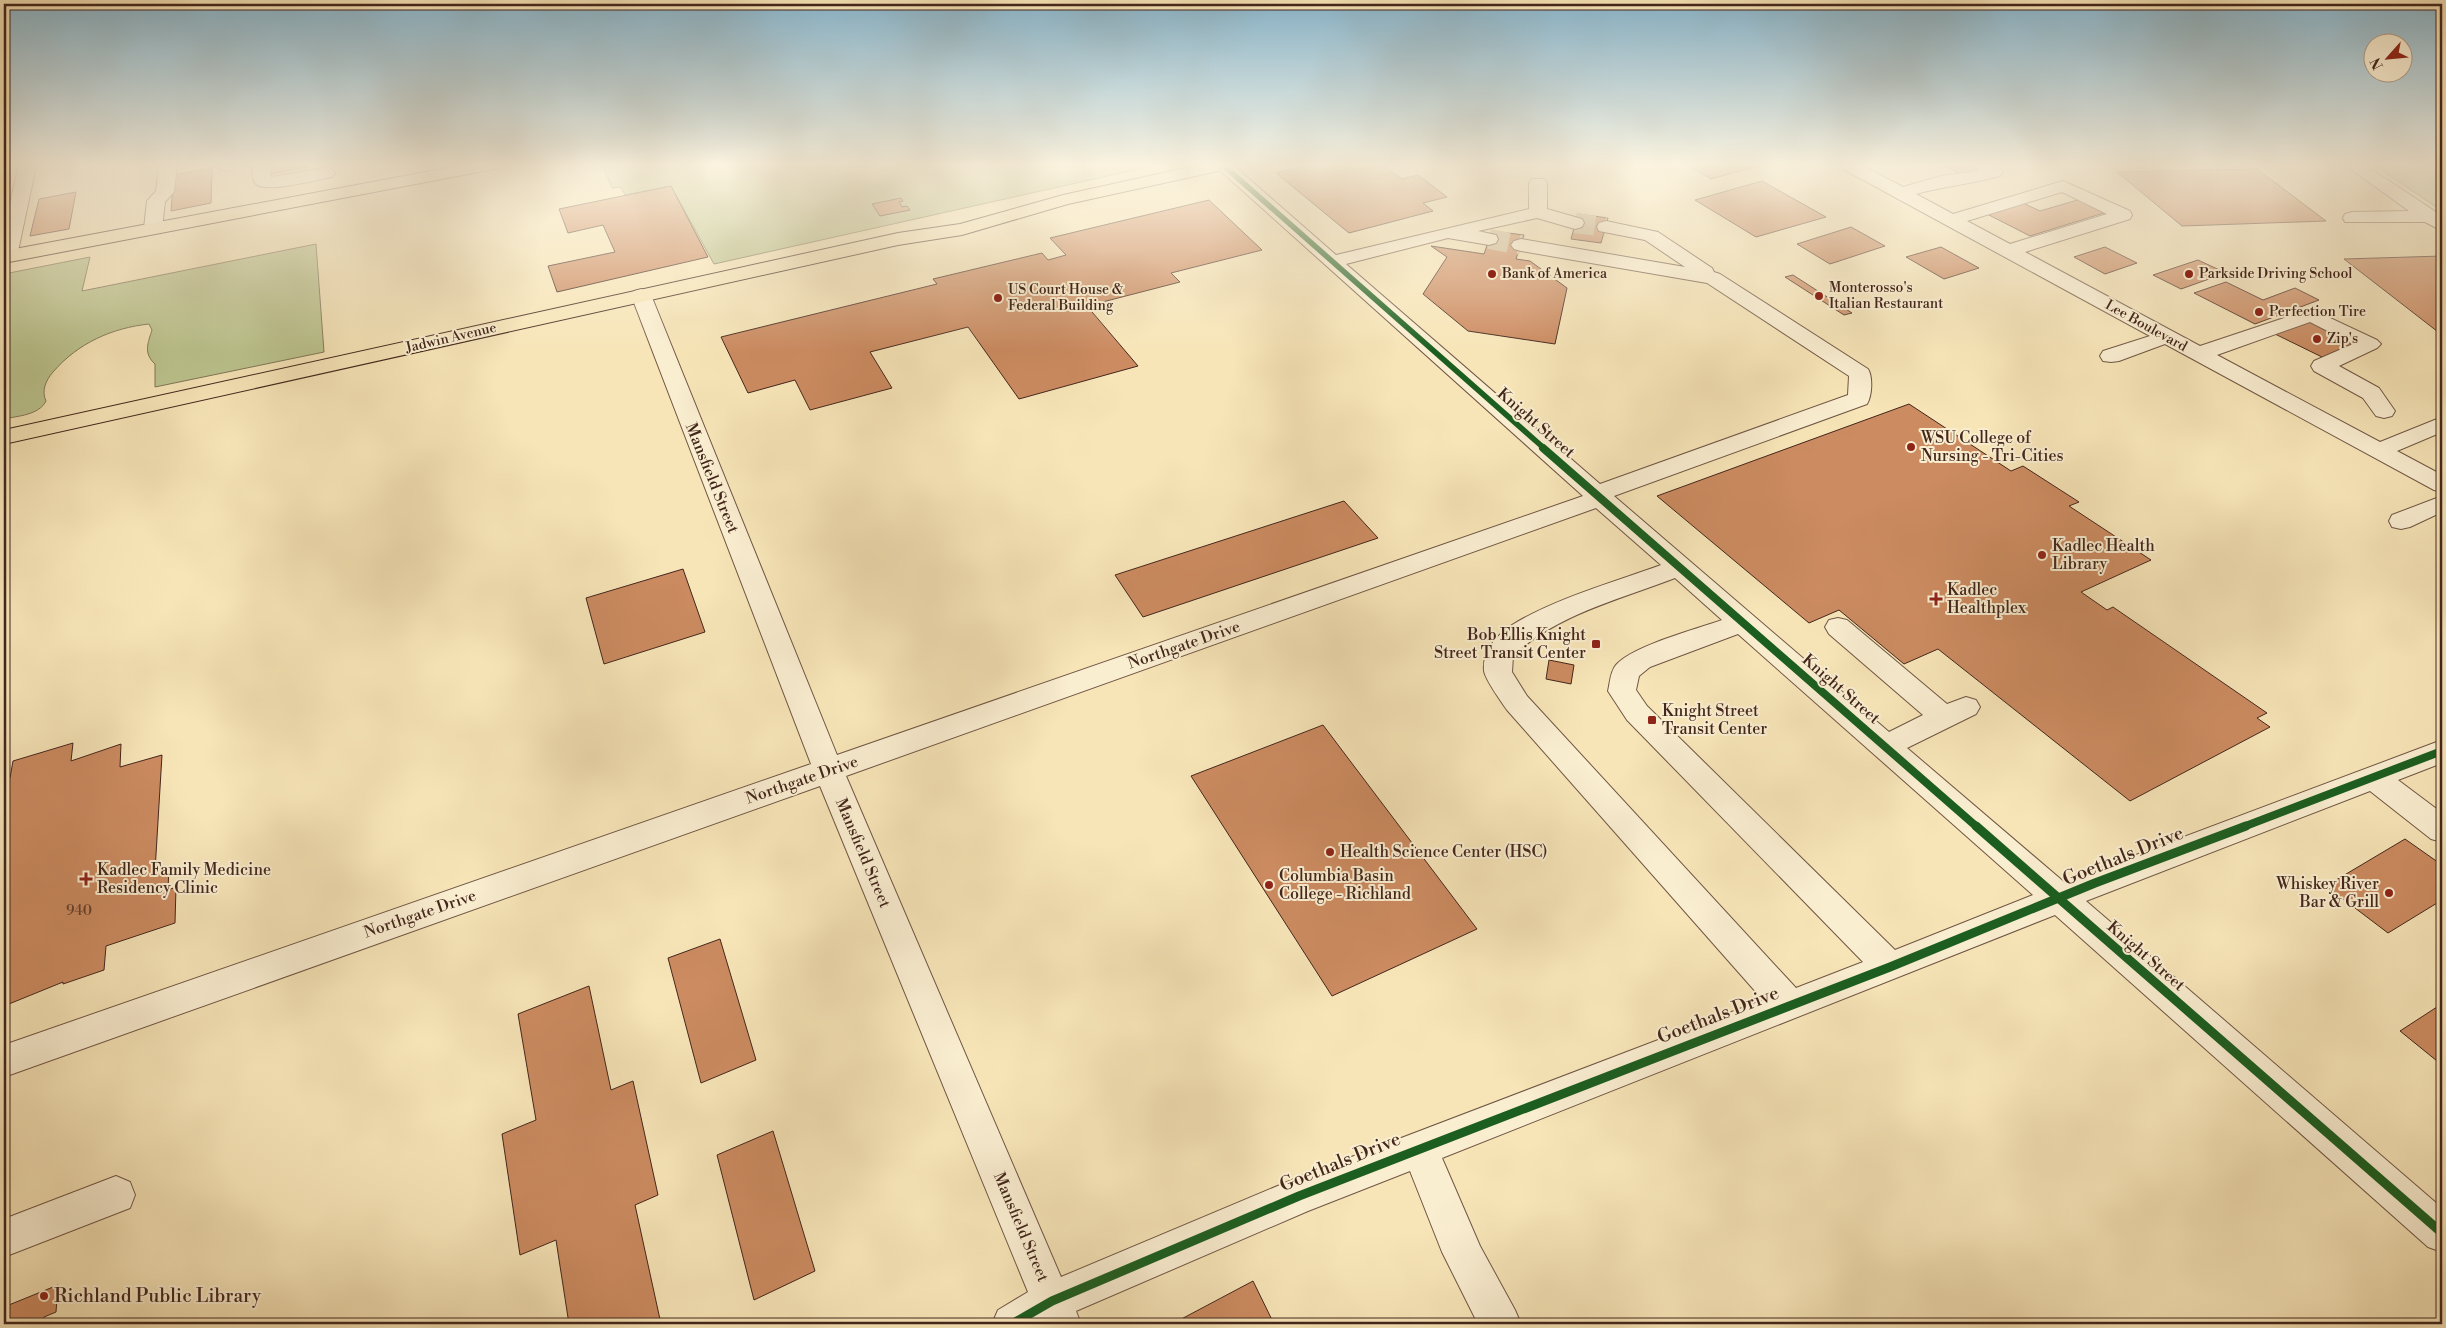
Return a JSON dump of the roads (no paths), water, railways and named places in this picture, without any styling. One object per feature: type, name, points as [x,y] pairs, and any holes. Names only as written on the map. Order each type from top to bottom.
[{"type":"main road","points":[[5,256],[158,227]]},
{"type":"main road","name":"Jadwin Avenue","points":[[4,438],[898,238],[927,237],[972,227]]},
{"type":"street","points":[[5,256],[12,227]]},
{"type":"street","name":"Knight Street","points":[[1293,227],[2442,1233]]},
{"type":"street","points":[[1332,262],[1471,227]]},
{"type":"street","points":[[1606,227],[1651,236],[1713,278]]},
{"type":"street","name":"Lee Boulevard","points":[[1963,227],[2442,486]]},
{"type":"street","points":[[2008,251],[2085,227]]},
{"type":"street","points":[[1448,232],[1489,240]]},
{"type":"street","points":[[1521,245],[1713,278]]},
{"type":"street","name":"Northgate Drive","points":[[4,1061],[1598,496],[1859,399],[1860,374],[1713,278]]},
{"type":"street","name":"Mansfield Street","points":[[641,295],[828,770],[1057,1312]]},
{"type":"street","points":[[2198,354],[2311,315],[2370,344],[2322,366],[2371,393],[2384,411]]},
{"type":"street","points":[[2111,356],[2166,337]]},
{"type":"street","points":[[2379,451],[2442,424]]},
{"type":"street","points":[[2401,521],[2442,503]]},
{"type":"street","points":[[1680,567],[1561,612],[1521,632],[1499,653],[1498,672],[1517,703],[1789,1005]]},
{"type":"street","points":[[1743,622],[1640,660],[1626,672],[1622,690],[1637,713],[1890,966]]},
{"type":"street","points":[[1838,626],[1955,712],[1886,746]]},
{"type":"street","name":"Goethals Drive","points":[[1012,1324],[1057,1312],[1281,1203],[1890,966],[2059,899],[2096,882],[2442,751]]},
{"type":"street","points":[[2373,777],[2442,830]]},
{"type":"street","points":[[1420,1148],[1461,1252],[1484,1297],[1501,1324]]},
{"type":"street","points":[[4,1238],[116,1195]]},
{"type":"tunnel","points":[[1489,239],[1521,245]]},
{"type":"place","name":"Bank of America","points":[[1492,274]]},
{"type":"place","name":"Parkside Driving School","points":[[2189,274]]},
{"type":"place","name":"Monterosso's Italian Restaurant","points":[[1819,296]]},
{"type":"place","name":"US Court House & Federal Building","points":[[998,298]]},
{"type":"place","name":"Perfection Tire","points":[[2259,312]]},
{"type":"place","name":"Zip's","points":[[2317,339]]},
{"type":"place","name":"WSU College of Nursing - Tri-Cities","points":[[1911,447]]},
{"type":"place","name":"Kadlec Health Library","points":[[2042,555]]},
{"type":"place","name":"Kadlec Healthplex","points":[[1936,599]]},
{"type":"place","name":"Bob Ellis Knight Street Transit Center","points":[[1596,644]]},
{"type":"place","name":"Knight Street Transit Center","points":[[1652,720]]},
{"type":"place","name":"Health Science Center (HSC)","points":[[1330,852]]},
{"type":"place","name":"Kadlec Family Medicine Residency Clinic","points":[[86,879]]},
{"type":"place","name":"Columbia Basin College - Richland","points":[[1269,885]]},
{"type":"place","name":"Whiskey River Bar & Grill","points":[[2389,893]]},
{"type":"place","name":"Richland Public Library","points":[[44,1296]]}]
